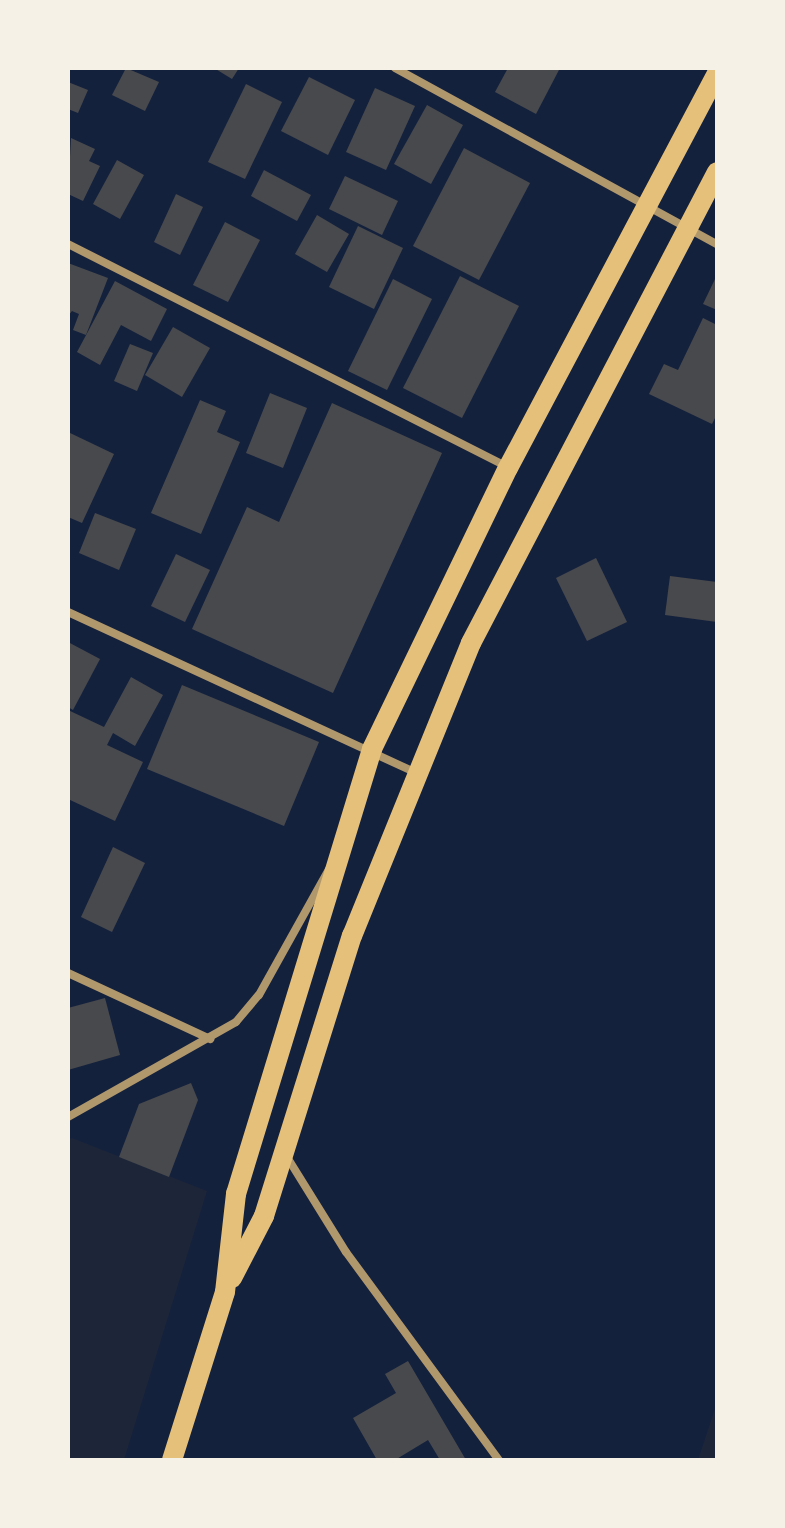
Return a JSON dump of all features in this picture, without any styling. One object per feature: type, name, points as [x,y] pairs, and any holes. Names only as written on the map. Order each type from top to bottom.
[{"type":"main road","points":[[225,1292],[236,1194],[372,749],[508,468],[717,74]]},
{"type":"main road","points":[[172,1460],[225,1292],[264,1216],[352,936],[415,772],[484,616],[717,172]]},
{"type":"street","points":[[395,68],[717,244]]},
{"type":"street","points":[[68,244],[508,468]]},
{"type":"street","points":[[68,612],[372,749],[415,772]]},
{"type":"street","points":[[68,1117],[236,1022],[259,995],[314,888],[339,856]]},
{"type":"street","points":[[68,973],[210,1039]]},
{"type":"street","points":[[285,1152],[337,1239],[499,1460]]},
{"type":"shaded area","points":[[72,1138],[207,1191],[124,1460],[68,1460],[68,1140]]},
{"type":"shaded area","points":[[717,1403],[717,1460],[698,1460]]},
{"type":"building","points":[[126,68],[159,82],[145,111],[112,95]]},
{"type":"building","points":[[214,68],[239,68],[232,79]]},
{"type":"building","points":[[508,68],[560,68],[536,114],[495,92]]},
{"type":"building","points":[[309,77],[355,100],[328,155],[281,131]]},
{"type":"building","points":[[68,82],[88,90],[78,113],[68,109]]},
{"type":"building","points":[[246,84],[282,102],[245,179],[208,162]]},
{"type":"building","points":[[375,88],[415,106],[386,170],[346,152]]},
{"type":"building","points":[[427,105],[463,125],[431,184],[394,164]]},
{"type":"building","points":[[71,138],[95,149],[89,161],[100,166],[83,201],[68,194]]},
{"type":"building","points":[[464,148],[530,183],[479,280],[413,246]]},
{"type":"building","points":[[117,160],[144,175],[120,219],[93,204]]},
{"type":"building","points":[[264,170],[311,195],[297,221],[251,196]]},
{"type":"building","points":[[345,176],[398,201],[382,235],[329,209]]},
{"type":"building","points":[[176,194],[203,207],[180,255],[154,242]]},
{"type":"building","points":[[317,215],[349,234],[327,272],[295,254]]},
{"type":"building","points":[[225,222],[260,240],[228,302],[193,285]]},
{"type":"building","points":[[358,226],[403,248],[374,309],[329,287]]},
{"type":"building","points":[[68,263],[108,278],[86,335],[73,330],[79,314],[72,311],[68,316]]},
{"type":"building","points":[[717,275],[717,310],[703,304]]},
{"type":"building","points":[[460,276],[519,306],[462,418],[403,388]]},
{"type":"building","points":[[393,279],[432,299],[387,390],[348,371]]},
{"type":"building","points":[[115,281],[167,309],[151,341],[121,325],[100,365],[77,352]]},
{"type":"building","points":[[703,318],[717,325],[717,414],[712,424],[649,394],[664,364],[678,370]]},
{"type":"building","points":[[173,327],[210,348],[182,397],[145,375]]},
{"type":"building","points":[[130,344],[153,353],[137,391],[114,381]]},
{"type":"building","points":[[270,393],[307,408],[283,468],[246,453]]},
{"type":"building","points":[[200,400],[226,411],[217,432],[240,442],[201,534],[151,513]]},
{"type":"building","points":[[332,403],[442,453],[333,693],[192,629],[247,507],[279,522]]},
{"type":"building","points":[[68,432],[114,454],[82,523],[68,517]]},
{"type":"building","points":[[95,513],[136,529],[119,570],[79,553]]},
{"type":"building","points":[[176,554],[210,570],[185,622],[151,606]]},
{"type":"building","points":[[596,558],[627,622],[587,641],[556,578]]},
{"type":"building","points":[[670,576],[717,582],[717,622],[665,615]]},
{"type":"building","points":[[68,642],[100,659],[73,710],[68,707]]},
{"type":"building","points":[[131,677],[163,695],[135,746],[113,733],[107,745],[143,762],[115,821],[68,799],[68,710],[104,727]]},
{"type":"building","points":[[182,685],[319,742],[284,826],[147,769]]},
{"type":"building","points":[[113,847],[145,863],[112,932],[81,917]]},
{"type":"building","points":[[105,998],[120,1055],[68,1070],[68,1008]]},
{"type":"building","points":[[191,1083],[198,1100],[169,1177],[119,1157],[139,1104]]},
{"type":"building","points":[[408,1361],[466,1460],[440,1460],[428,1440],[395,1460],[377,1460],[353,1418],[396,1393],[385,1374]]}]
